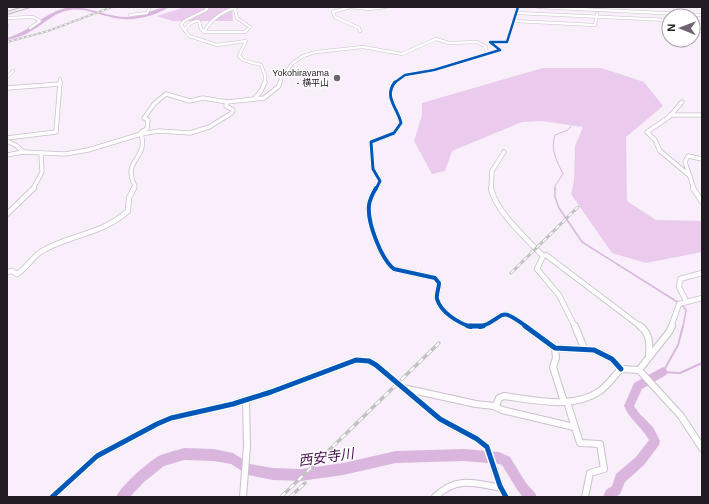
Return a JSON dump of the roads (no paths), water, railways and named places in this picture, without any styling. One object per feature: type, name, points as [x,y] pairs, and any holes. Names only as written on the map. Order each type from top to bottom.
[{"type":"main road","points":[[7,13],[28,7]]},
{"type":"street","points":[[130,15],[147,13],[150,7]]},
{"type":"street","points":[[208,7],[206,10],[184,21],[181,25],[189,36],[217,44],[246,41],[239,56],[243,60],[261,65],[265,73],[266,85],[254,99]]},
{"type":"street","points":[[360,31],[359,28],[335,17],[333,12],[350,7],[369,9],[386,7]]},
{"type":"street","points":[[518,7],[507,42],[490,42],[500,50],[487,52],[448,66],[409,74],[395,82],[390,91],[390,98],[400,116],[401,123],[394,133],[371,142],[373,169],[380,181],[379,186],[371,196],[368,209],[370,219],[389,265],[394,269],[434,278],[439,283],[438,298],[446,312],[455,320],[468,327],[479,328],[502,314],[511,315],[555,348],[584,348],[594,350],[612,359],[621,369],[639,370],[678,410],[691,428],[702,448]]},
{"type":"street","points":[[538,7],[598,8],[661,14]]},
{"type":"street","points":[[697,7],[702,9]]},
{"type":"street","points":[[237,8],[237,18],[250,27],[249,30],[239,33],[204,32],[209,23],[227,10],[237,8]]},
{"type":"street","points":[[514,21],[595,25],[598,8]]},
{"type":"street","points":[[517,13],[661,20]]},
{"type":"street","points":[[8,19],[33,17],[40,21],[30,28]]},
{"type":"street","points":[[185,29],[188,25],[199,21],[201,29],[204,32]]},
{"type":"street","points":[[141,134],[141,132],[147,129],[148,120],[144,118],[148,110],[166,94],[190,101],[203,98],[227,102],[264,98],[271,94],[279,86],[282,76],[293,63],[303,56],[316,52],[363,47],[402,54],[436,39],[449,43],[477,42],[485,46],[487,52]]},
{"type":"street","points":[[7,77],[13,71]]},
{"type":"street","points":[[7,139],[56,132],[60,79]]},
{"type":"street","points":[[7,88],[60,84]]},
{"type":"street","points":[[7,155],[23,152],[65,154],[88,150],[141,134],[160,131],[190,133],[209,127],[232,113],[233,110],[226,106],[227,102]]},
{"type":"street","points":[[682,102],[670,115],[647,132],[658,144],[660,151],[690,176]]},
{"type":"street","points":[[670,115],[702,115]]},
{"type":"street","points":[[7,272],[12,271],[16,274],[24,270],[40,252],[109,227],[128,211],[129,198],[135,186],[130,176],[130,169],[142,149],[143,139],[141,134]]},
{"type":"street","points":[[7,139],[23,152]]},
{"type":"street","points":[[504,152],[496,162],[489,186],[496,204],[543,256],[537,269],[544,275],[568,310],[584,348]]},
{"type":"street","points":[[7,214],[25,200],[40,178],[44,162],[40,154]]},
{"type":"street","points":[[702,160],[686,156],[685,166],[690,176],[691,185],[702,202]]},
{"type":"street","points":[[546,255],[644,329],[650,343],[649,357]]},
{"type":"street","points":[[686,301],[680,287],[680,279],[702,273]]},
{"type":"street","points":[[639,370],[669,332],[679,304],[702,298]]},
{"type":"street","points":[[555,348],[556,358],[553,367],[580,443],[600,444],[604,469],[590,473],[585,497]]},
{"type":"street","points":[[52,497],[84,466],[97,456],[157,424],[171,418],[246,400],[280,390],[356,360],[369,361],[376,365],[440,419],[477,439],[487,447],[501,488],[506,497]]},
{"type":"street","points":[[494,406],[496,406],[499,398],[504,396],[566,402],[585,399],[600,391],[621,369]]},
{"type":"street","points":[[402,388],[469,403],[494,406],[502,410],[574,427]]},
{"type":"street","points":[[243,497],[247,446],[246,400]]},
{"type":"street","points":[[435,497],[443,488],[457,482],[501,488]]},
{"type":"waterway","points":[[7,39],[32,29],[52,14],[61,10],[79,8],[117,17],[130,18],[142,16],[167,7]]},
{"type":"waterway","points":[[571,126],[568,130],[555,135],[553,146],[563,174],[555,186],[555,197],[559,208],[582,242],[679,303]]},
{"type":"waterway","points":[[682,305],[686,310],[683,327]]},
{"type":"waterway","points":[[683,326],[678,345],[663,372],[680,373],[702,363]]},
{"type":"waterway","name":"西安寺川","points":[[609,497],[610,494],[616,490],[620,478],[640,461],[655,441],[629,406],[638,386],[663,372]]},
{"type":"waterway","name":"西安寺川","points":[[122,497],[140,478],[161,461],[184,454],[214,455],[233,459],[248,469],[273,474],[301,475],[343,469],[396,457],[464,455],[499,458],[506,461],[522,487],[531,497]]},
{"type":"railway","points":[[7,42],[48,31],[112,7]]},
{"type":"railway","points":[[511,273],[578,207]]},
{"type":"railway","points":[[281,497],[439,343]]},
{"type":"railway","points":[[290,497],[305,483]]},
{"type":"place","name":"Yokohirayama - 横平山","points":[[337,78]]}]
